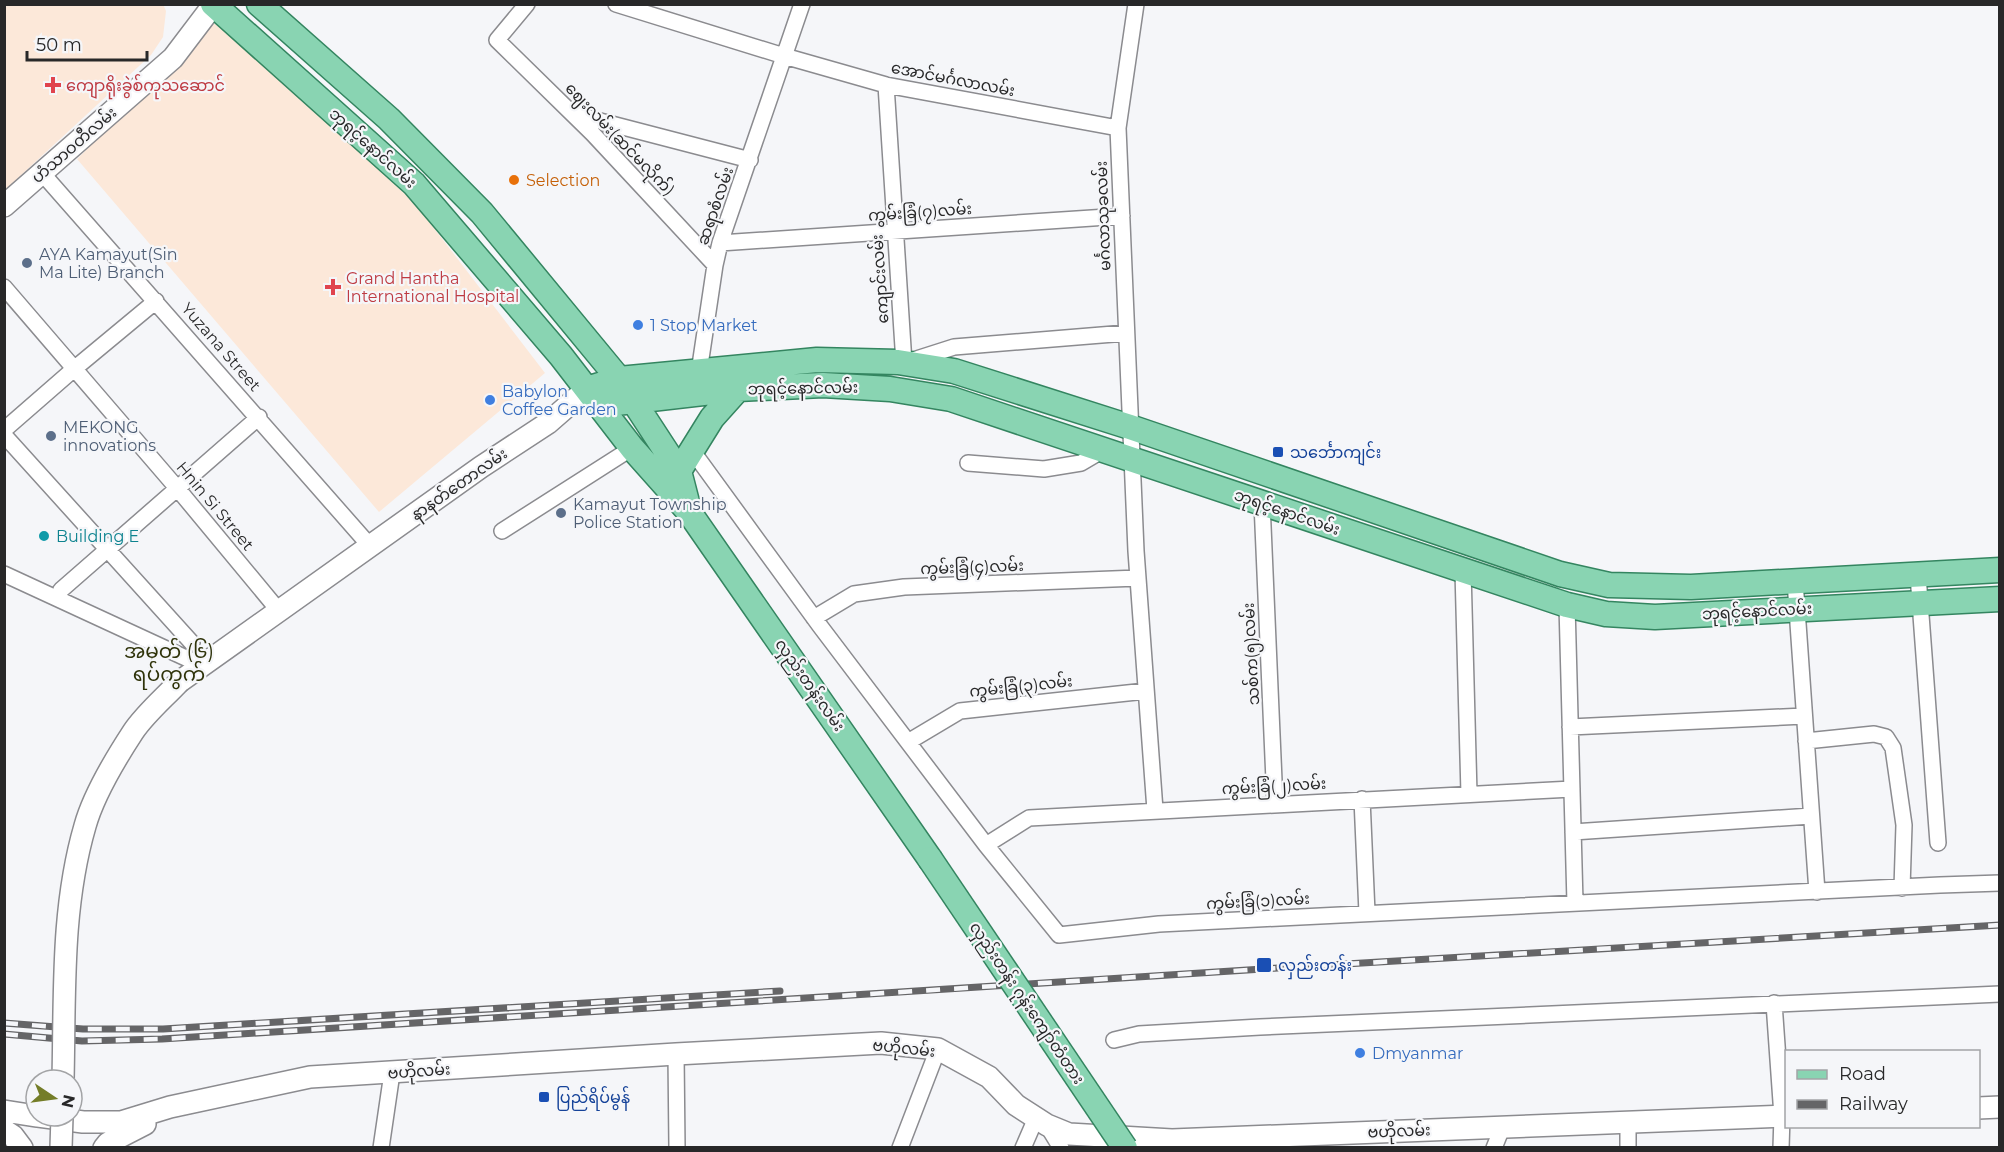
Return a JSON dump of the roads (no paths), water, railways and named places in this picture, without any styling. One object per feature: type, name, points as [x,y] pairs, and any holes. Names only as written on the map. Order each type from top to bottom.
[{"type":"main road","name":"လှည်းတန်းလမ်း","points":[[259,4],[389,119],[482,213],[620,379],[679,471],[689,512]]},
{"type":"main road","name":"ဘုရင့်နောင်လမ်း","points":[[214,5],[414,184],[593,397],[632,401],[738,389],[823,385],[904,391],[951,399],[1468,573],[1606,614],[1655,617],[2000,599]]},
{"type":"main road","name":"ဟံသာဝတီလမ်း","points":[[4,206],[173,58],[214,5]]},
{"type":"main road","name":"ဘုရင့်နောင်လမ်း","points":[[593,397],[620,379],[817,360],[904,363],[954,371],[1130,427],[1560,574],[1610,585],[1691,587],[2000,570]]},
{"type":"main road","points":[[679,471],[712,418],[738,389]]},
{"type":"main road","name":"လှည်းတန်းလမ်း","points":[[593,397],[632,448],[689,512],[930,859]]},
{"type":"main road","name":"နာနတ်တောလမ်း","points":[[63,1068],[67,929],[74,874],[85,824],[108,774],[134,730],[179,682],[201,665],[481,467],[548,423],[593,397]]},
{"type":"main road","points":[[1254,501],[1256,470]]},
{"type":"main road","points":[[1358,536],[1367,508]]},
{"type":"main road","points":[[1468,573],[1483,548]]},
{"type":"main road","name":"လှည်းတန်း ဂုန်းကျော်တံတား","points":[[930,859],[1125,1148]]},
{"type":"main road","name":"ဗဟိုလမ်း","points":[[84,1122],[121,1122],[170,1107],[310,1077],[881,1043],[938,1049],[989,1077],[1016,1105],[1069,1134],[1172,1140],[1498,1138],[1628,1122],[1784,1116]]},
{"type":"main road","points":[[104,1148],[108,1143],[135,1131],[170,1107]]},
{"type":"main road","points":[[1980,1108],[2000,1107]]},
{"type":"main road","name":"ဗဟိုလမ်း","points":[[4,1111],[24,1114]]},
{"type":"main road","points":[[62,1128],[62,1148]]},
{"type":"main road","points":[[4,1130],[13,1136],[22,1148]]},
{"type":"street","name":"ဈေးလမ်း(ဆင်မလိုက်)","points":[[527,4],[497,40],[593,134],[714,265]]},
{"type":"street","name":"အောင်မင်္ဂလာလမ်း","points":[[616,4],[886,85],[1118,128]]},
{"type":"street","name":"ဆရာစံလမ်း","points":[[699,372],[714,265],[720,243],[802,4]]},
{"type":"street","name":"မင်္ဂလာသုခလမ်း","points":[[1136,4],[1118,128],[1138,578],[1155,810]]},
{"type":"street","name":"ကျောင်းလမ်း","points":[[886,85],[904,363]]},
{"type":"street","points":[[572,114],[750,160]]},
{"type":"street","name":"Yuzana Street","points":[[42,173],[259,417],[370,546]]},
{"type":"street","name":"ကွမ်းခြံ(၇)လမ်း","points":[[720,243],[1122,216]]},
{"type":"street","name":"Hnin Si Street","points":[[4,288],[177,488],[279,611]]},
{"type":"street","points":[[4,430],[156,301]]},
{"type":"street","points":[[904,363],[954,347],[1126,333]]},
{"type":"street","points":[[61,590],[259,417]]},
{"type":"street","points":[[4,435],[192,643]]},
{"type":"street","points":[[502,531],[632,448]]},
{"type":"street","points":[[691,449],[814,618],[986,845]]},
{"type":"street","points":[[968,463],[1044,469],[1081,463],[1103,450]]},
{"type":"street","name":"သစ်က(၅)လမ်း","points":[[1254,501],[1275,804]]},
{"type":"street","points":[[4,573],[201,665]]},
{"type":"street","points":[[1468,573],[1469,794]]},
{"type":"street","points":[[1918,575],[1938,843]]},
{"type":"street","name":"ကွမ်းခြံ(၄)လမ်း","points":[[814,618],[854,594],[904,587],[1138,578]]},
{"type":"street","points":[[1795,581],[1817,892]]},
{"type":"street","points":[[1568,604],[1575,903]]},
{"type":"street","name":"ကွမ်းခြံ(၃)လမ်း","points":[[908,742],[960,711],[1146,691]]},
{"type":"street","points":[[1570,727],[1804,716]]},
{"type":"street","points":[[1806,741],[1874,734],[1886,737],[1893,748],[1904,825],[1902,888]]},
{"type":"street","name":"ကွမ်းခြံ(၂)လမ်း","points":[[986,845],[1029,818],[1572,789]]},
{"type":"street","points":[[1362,799],[1367,913]]},
{"type":"street","points":[[1573,832],[1811,816]]},
{"type":"street","name":"ကွမ်းခြံ(၁)လမ်း","points":[[986,845],[1059,935],[1159,924],[2000,883]]},
{"type":"street","points":[[1114,1040],[1139,1034],[1205,1030],[2000,994]]},
{"type":"street","points":[[1774,1003],[1784,1116],[1781,1148]]},
{"type":"street","points":[[900,1148],[938,1049]]},
{"type":"street","points":[[676,1054],[677,1148]]},
{"type":"street","points":[[381,1148],[392,1072]]},
{"type":"street","points":[[1023,1148],[1042,1121],[1061,1148]]},
{"type":"street","points":[[1628,1122],[1628,1148]]},
{"type":"railway","points":[[4,1034],[82,1041],[162,1039],[2000,925]]},
{"type":"railway","points":[[4,1023],[83,1029],[163,1029],[780,991]]},
{"type":"place","name":"ကျောရိုးခွဲစ်ကုသဆောင်","points":[[53,85]]},
{"type":"place","name":"Selection","points":[[514,180]]},
{"type":"place","name":"AYA Kamayut(Sin Ma Lite) Branch","points":[[27,263]]},
{"type":"place","name":"Grand Hantha International Hospital","points":[[333,287]]},
{"type":"place","name":"1 Stop Market","points":[[638,325]]},
{"type":"place","name":"Babylon Coffee Garden","points":[[490,400]]},
{"type":"place","name":"MEKONG innovations","points":[[51,436]]},
{"type":"place","name":"သင်္ဘောကျင်း","points":[[1278,452]]},
{"type":"place","name":"Kamayut Township Police Station","points":[[561,513]]},
{"type":"place","name":"Building E","points":[[44,536]]},
{"type":"place","name":"လှည်းတန်း","points":[[1264,965]]},
{"type":"place","name":"Dmyanmar","points":[[1360,1053]]},
{"type":"place","name":"ပြည်ရိပ်မွန်","points":[[544,1097]]},
{"type":"district","name":"အမှတ် (၆) ရပ်ကွက်","points":[[169,662]]}]
